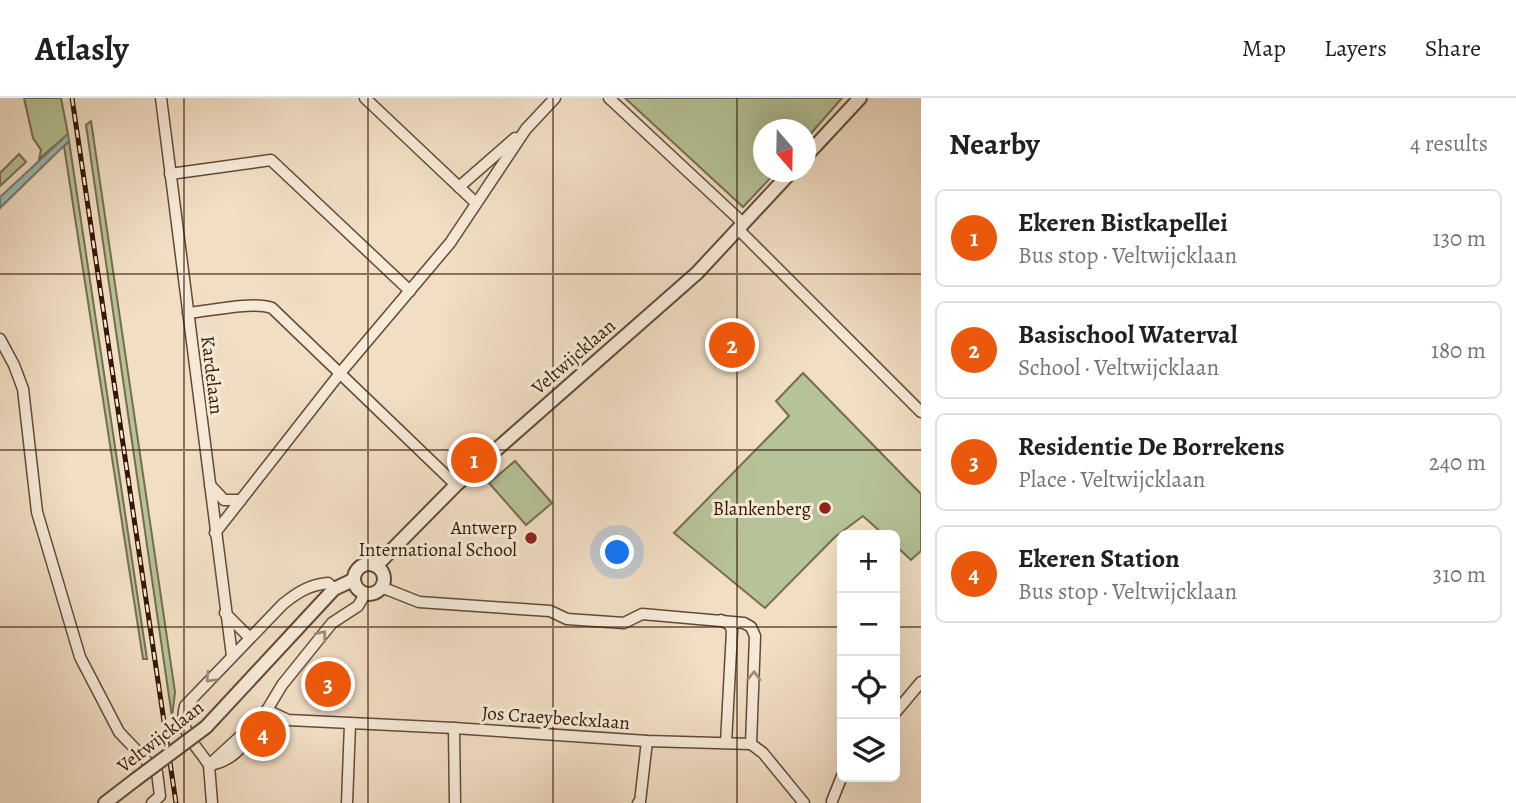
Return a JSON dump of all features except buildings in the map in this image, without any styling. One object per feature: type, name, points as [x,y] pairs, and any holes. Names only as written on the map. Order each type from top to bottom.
[{"type":"street","name":"Kardelaan","points":[[161,98],[232,656]]},
{"type":"street","points":[[365,98],[476,203]]},
{"type":"street","points":[[459,187],[526,128],[555,98]]},
{"type":"street","points":[[609,98],[740,226],[921,412]]},
{"type":"street","points":[[816,145],[860,98]]},
{"type":"street","points":[[215,533],[341,372],[450,243],[526,128]]},
{"type":"street","points":[[170,174],[271,160],[410,291]]},
{"type":"street","name":"Veltwijcklaan","points":[[209,765],[223,762],[239,750],[258,720],[268,710],[282,685],[332,623],[358,606],[360,567],[376,566],[456,485],[697,273],[782,182]]},
{"type":"street","points":[[188,313],[265,306],[272,308],[456,485]]},
{"type":"street","points":[[0,339],[23,389],[37,512],[80,657],[119,732],[157,772],[160,796],[152,803]]},
{"type":"street","points":[[210,485],[223,500],[241,500]]},
{"type":"street","points":[[376,566],[384,577],[382,587],[419,602],[550,611],[567,619],[624,623],[642,614],[744,623],[751,627],[755,636],[751,744],[763,753],[804,803]]},
{"type":"street","points":[[212,803],[209,765],[186,734],[182,718],[190,701],[249,637],[301,590],[328,583],[334,589]]},
{"type":"street","name":"Veltwijcklaan","points":[[321,603],[358,587]]},
{"type":"street","name":"Veltwijcklaan","points":[[105,803],[206,727],[334,589],[358,587],[376,593],[382,587]]},
{"type":"street","points":[[225,612],[249,637]]},
{"type":"street","points":[[722,620],[730,625],[732,631],[726,743]]},
{"type":"street","points":[[900,707],[921,682]]},
{"type":"street","name":"Jos Craeybeckxlaan","points":[[268,710],[288,720],[647,741],[751,744]]},
{"type":"street","points":[[347,803],[350,724]]},
{"type":"street","points":[[454,728],[455,803]]},
{"type":"street","points":[[638,803],[647,741]]},
{"type":"street","points":[[830,803],[838,782]]},
{"type":"green space","points":[[24,98],[61,98],[68,134],[39,159],[41,150],[33,138]]},
{"type":"green space","points":[[625,98],[842,98],[816,128],[816,119],[753,119],[753,182],[767,182],[743,207]]},
{"type":"green space","points":[[91,121],[175,692],[172,717],[86,125]]},
{"type":"green space","points":[[69,141],[147,659],[143,659],[64,146]]},
{"type":"green space","points":[[19,154],[26,162],[0,186],[0,173]]},
{"type":"green space","points":[[803,373],[921,494],[921,551],[911,560],[900,550],[900,530],[878,530],[863,516],[844,530],[837,530],[837,536],[765,608],[674,533],[789,416],[776,401]]},
{"type":"green space","points":[[515,461],[552,503],[526,525],[489,483]]},
{"type":"water","points":[[68,134],[69,141],[0,208],[0,197]]},
{"type":"railway","points":[[72,98],[176,803]]},
{"type":"place","name":"Basischool Waterval","points":[[732,345]]},
{"type":"place","name":"Ekeren Bistkapellei","points":[[474,460]]},
{"type":"place","name":"Blankenberg","points":[[825,508]]},
{"type":"place","name":"Antwerp International School","points":[[531,538]]},
{"type":"place","name":"Residentie De Borrekens","points":[[328,684]]},
{"type":"place","name":"Ekeren Station","points":[[263,734]]}]
